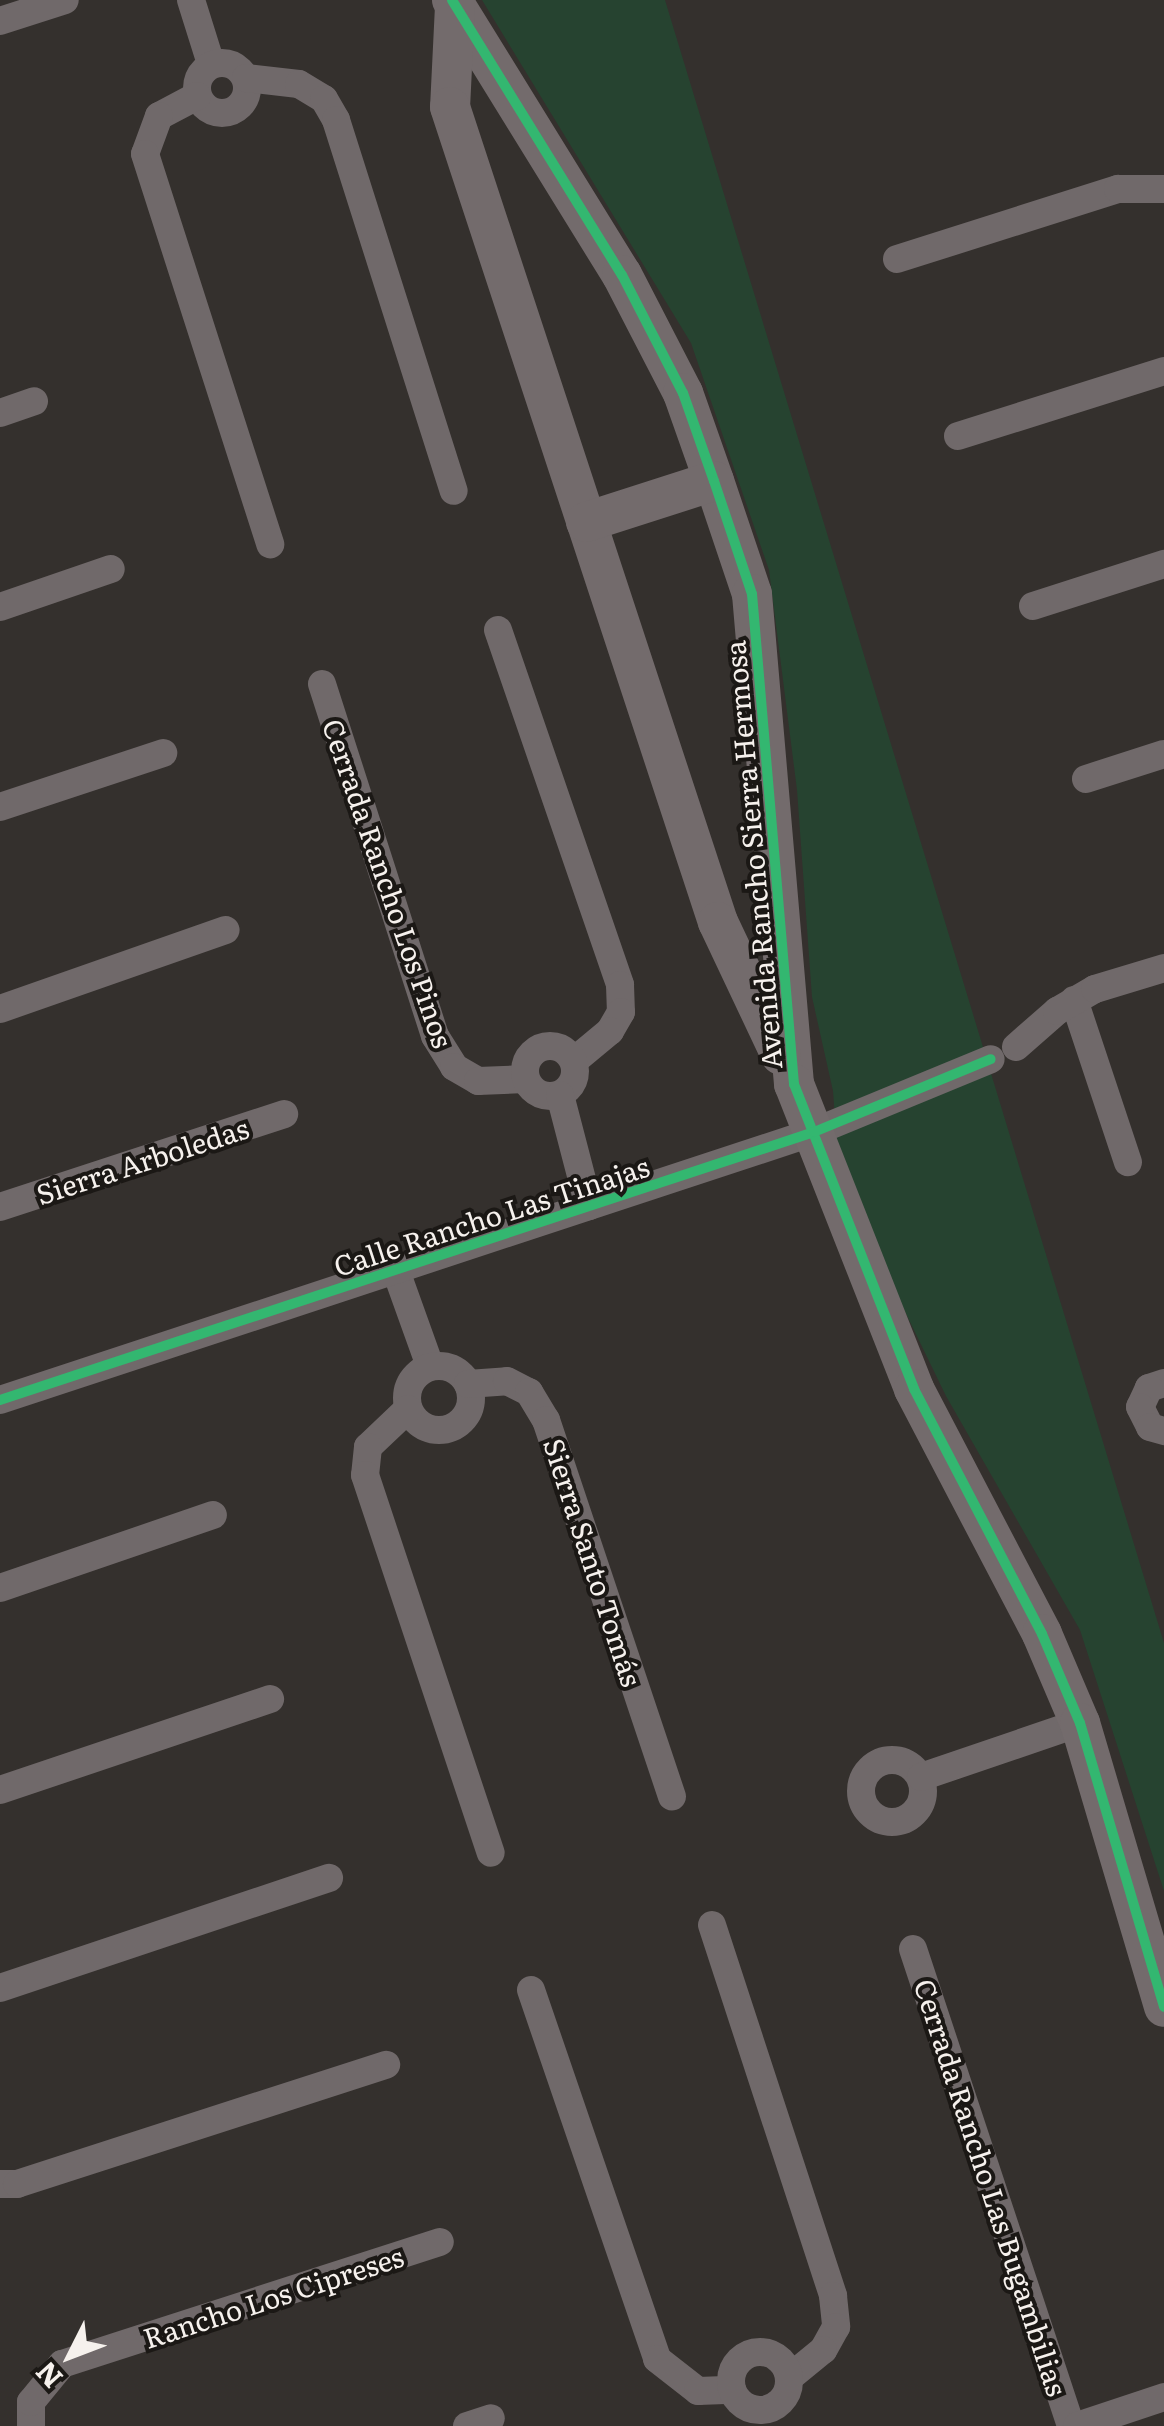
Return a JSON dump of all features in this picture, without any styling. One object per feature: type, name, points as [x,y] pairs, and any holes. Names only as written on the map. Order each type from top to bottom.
[{"type":"street","points":[[0,21],[65,0]]},
{"type":"street","points":[[191,0],[211,64]]},
{"type":"street","name":"Avenida Rancho Sierra Hermosa","points":[[453,3],[622,275],[683,393],[752,594],[794,1084]]},
{"type":"street","name":"Avenida Rancho Sierra Hermosa","points":[[453,3],[450,107],[718,922],[794,1084],[914,1390],[1042,1634],[1080,1723],[1164,2007]]},
{"type":"street","points":[[211,64],[238,67],[246,78],[245,100],[232,112],[209,110],[198,96],[196,82],[211,64]]},
{"type":"street","points":[[246,78],[299,84],[324,98],[336,120],[454,492]]},
{"type":"street","points":[[198,96],[159,116],[145,154],[270,544]]},
{"type":"street","points":[[897,259],[1118,189],[1164,189]]},
{"type":"street","points":[[958,436],[1164,371]]},
{"type":"street","points":[[0,413],[34,401]]},
{"type":"street","points":[[586,522],[714,481]]},
{"type":"street","points":[[1034,606],[1164,564]]},
{"type":"street","points":[[0,607],[110,569]]},
{"type":"street","points":[[498,630],[620,985],[621,1012],[610,1032],[574,1061]]},
{"type":"street","name":"Cerrada Rancho Los Pinos","points":[[322,684],[435,1036],[454,1068],[478,1081],[525,1079]]},
{"type":"street","points":[[0,807],[163,753]]},
{"type":"street","points":[[1086,779],[1164,754]]},
{"type":"street","points":[[0,1009],[226,930]]},
{"type":"street","points":[[1128,1162],[1074,1000],[1164,968]]},
{"type":"street","name":"Calle Rancho Las Tinajas","points":[[0,1400],[814,1132],[1003,1053],[1074,1000]]},
{"type":"street","points":[[564,1049],[574,1061],[575,1075],[560,1095],[533,1091],[525,1079],[534,1050],[564,1049]]},
{"type":"street","points":[[560,1095],[588,1206]]},
{"type":"street","name":"Sierra Arboledas","points":[[0,1207],[284,1114]]},
{"type":"street","points":[[396,1271],[430,1366],[406,1391],[408,1409],[434,1430],[451,1428],[471,1401],[468,1384]]},
{"type":"street","name":"Sierra Santo Tomás","points":[[430,1366],[452,1368],[468,1384],[518,1386],[529,1392],[546,1420],[672,1796]]},
{"type":"street","points":[[1164,1383],[1149,1388],[1140,1407],[1150,1427],[1164,1431]]},
{"type":"street","points":[[408,1409],[368,1447],[364,1475],[490,1853]]},
{"type":"street","points":[[0,1588],[213,1514]]},
{"type":"street","points":[[0,1790],[270,1699]]},
{"type":"street","points":[[921,1778],[1080,1723]]},
{"type":"street","points":[[0,1988],[329,1878]]},
{"type":"street","points":[[712,1925],[833,2296],[836,2327],[823,2350],[790,2376]]},
{"type":"street","name":"Cerrada Rancho Las Bugambilias","points":[[913,1949],[1074,2426]]},
{"type":"street","points":[[531,1990],[656,2359],[698,2391],[732,2390],[754,2410],[773,2418],[789,2390],[790,2376],[784,2362],[754,2351],[739,2359],[732,2390]]},
{"type":"street","points":[[0,2184],[18,2184],[386,2064]]},
{"type":"street","name":"Rancho Los Cipreses","points":[[30,2426],[31,2402],[62,2364],[440,2242]]},
{"type":"street","points":[[1074,2426],[1164,2397]]},
{"type":"green space","points":[[482,0],[665,0],[1164,1643],[1164,1891],[1080,1630],[946,1396],[895,1291],[837,1145],[833,1091],[812,997],[797,790],[769,570],[691,343]]},
{"type":"cycle path","points":[[452,0],[622,275],[683,393],[752,594],[794,1084],[914,1389],[1042,1634],[1080,1723],[1164,2007]]},
{"type":"cycle path","points":[[0,1400],[814,1132],[991,1059]]}]
